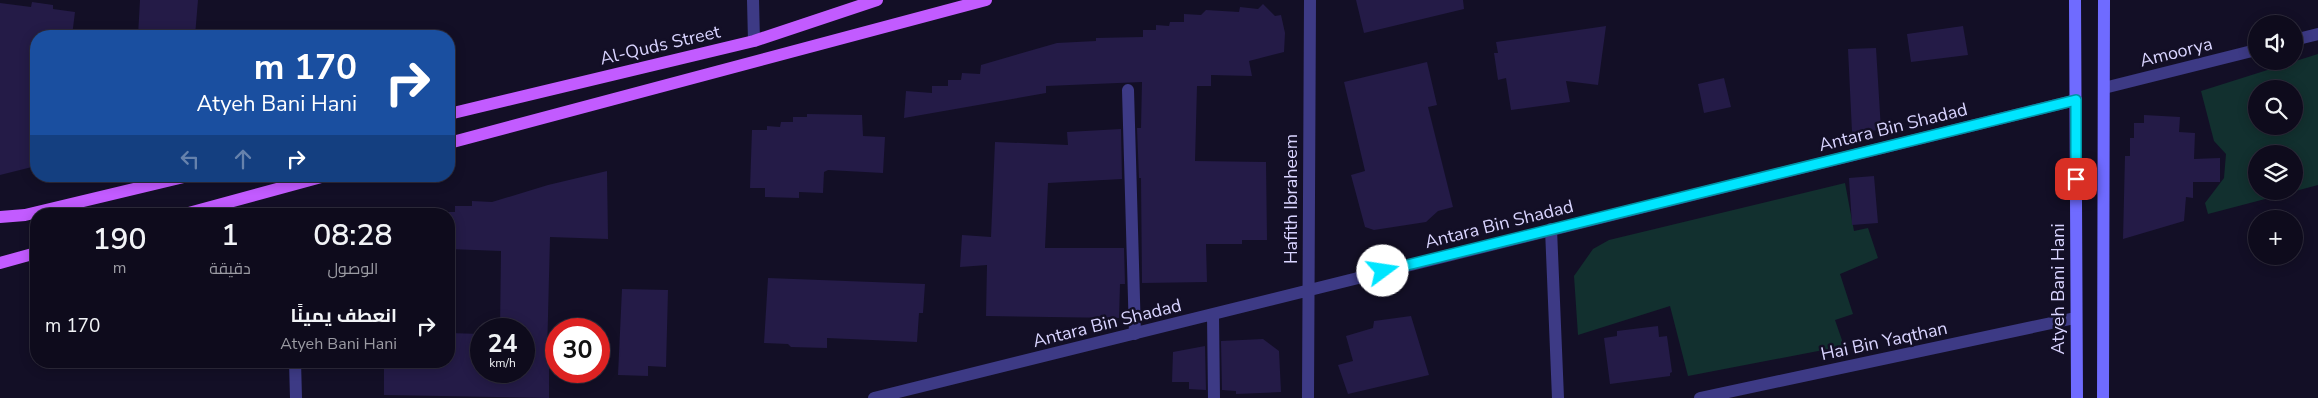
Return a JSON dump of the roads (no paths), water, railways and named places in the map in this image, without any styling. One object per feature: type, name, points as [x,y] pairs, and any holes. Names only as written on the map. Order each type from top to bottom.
[{"type":"main road","name":"Al-Quds Street","points":[[455,113],[754,41],[877,0]]},
{"type":"main road","points":[[455,141],[986,0]]},
{"type":"main road","name":"Atyeh Bani Hani","points":[[2075,0],[2075,318],[2077,398]]},
{"type":"main road","points":[[2103,398],[2104,0]]},
{"type":"main road","points":[[54,208],[163,182]]},
{"type":"main road","points":[[207,208],[303,182]]},
{"type":"main road","points":[[0,217],[30,214]]},
{"type":"main road","points":[[0,263],[30,255]]},
{"type":"street","points":[[753,0],[754,41]]},
{"type":"street","name":"Hafith Ibraheem","points":[[1308,398],[1310,0]]},
{"type":"street","points":[[2303,38],[2318,34]]},
{"type":"street","name":"Amoorya","points":[[2104,88],[2248,52]]},
{"type":"street","points":[[1128,90],[1135,334]]},
{"type":"street","name":"Antara Bin Shadad","points":[[874,398],[2076,100]]},
{"type":"street","points":[[1550,229],[1558,398]]},
{"type":"street","points":[[1212,315],[1214,398]]},
{"type":"street","name":"Hai Bin Yaqthan","points":[[1700,398],[2075,318]]},
{"type":"street","points":[[295,368],[296,398]]}]
